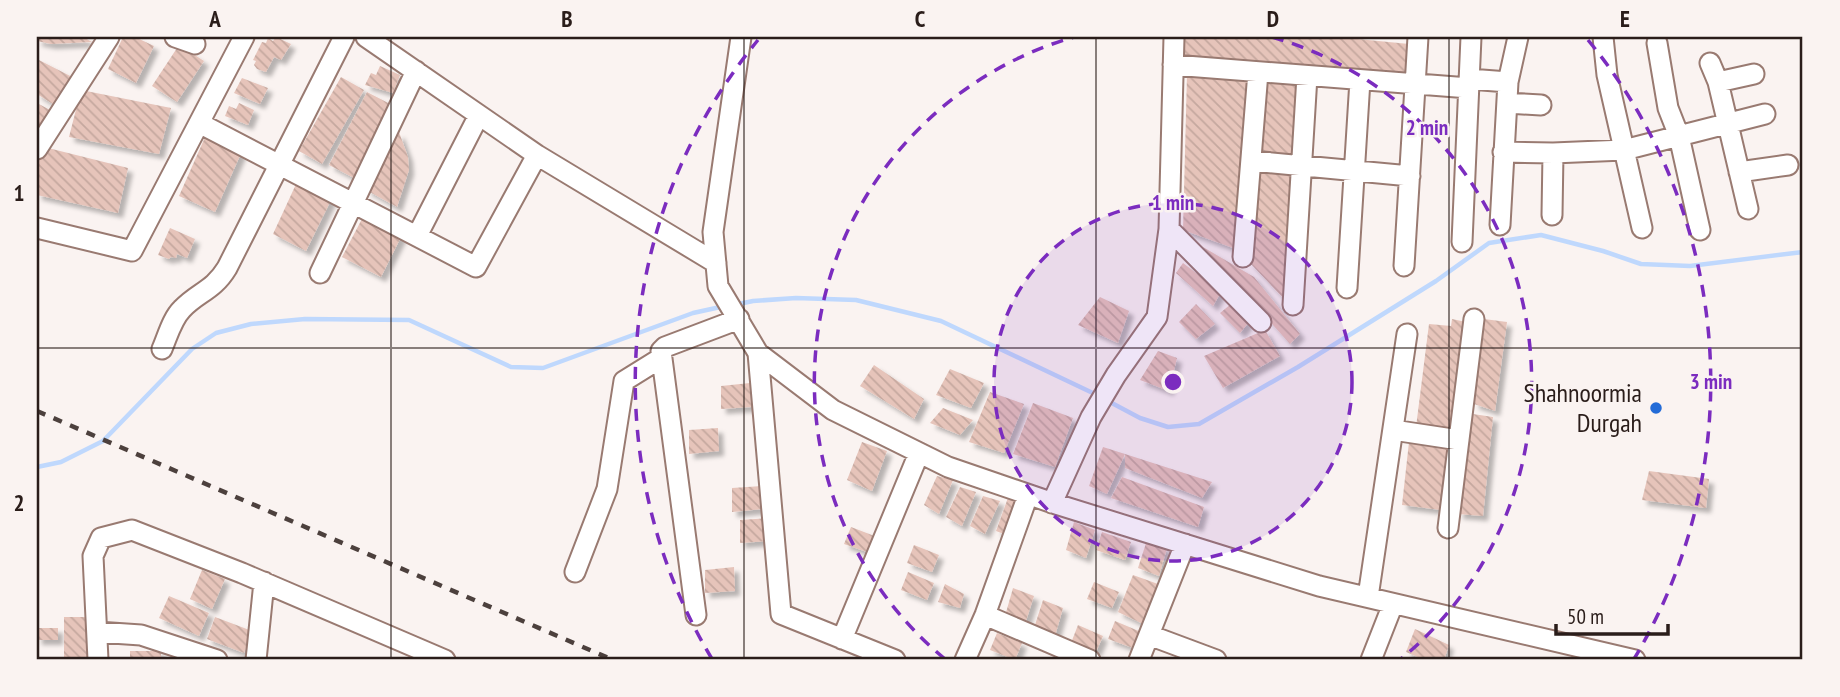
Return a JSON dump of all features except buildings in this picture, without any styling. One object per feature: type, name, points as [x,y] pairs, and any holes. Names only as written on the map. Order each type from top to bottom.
[{"type":"street","points":[[37,149],[108,37]]},
{"type":"street","points":[[175,37],[195,44]]},
{"type":"street","points":[[37,228],[132,251],[244,37]]},
{"type":"street","points":[[162,348],[176,316],[183,307],[222,277],[344,37]]},
{"type":"street","points":[[366,37],[537,155],[716,263]]},
{"type":"street","points":[[741,37],[713,232],[718,286],[758,353],[833,410],[948,467],[1052,503],[1319,586],[1635,660]]},
{"type":"street","points":[[1052,503],[1091,417],[1116,375],[1157,317],[1169,229],[1174,37]]},
{"type":"street","points":[[1404,266],[1416,85],[1415,37]]},
{"type":"street","points":[[1462,242],[1471,37]]},
{"type":"street","points":[[1500,225],[1508,82],[1518,37]]},
{"type":"street","points":[[1604,37],[1607,75],[1642,228]]},
{"type":"street","points":[[1657,43],[1668,108],[1679,136],[1700,230]]},
{"type":"street","points":[[1710,63],[1718,82],[1748,209]]},
{"type":"street","points":[[1174,65],[1416,85],[1508,82]]},
{"type":"street","points":[[320,273],[416,71]]},
{"type":"street","points":[[1243,257],[1258,72]]},
{"type":"street","points":[[1718,82],[1754,74]]},
{"type":"street","points":[[1293,305],[1307,76]]},
{"type":"street","points":[[1347,288],[1360,80]]},
{"type":"street","points":[[1507,103],[1541,105]]},
{"type":"street","points":[[1503,152],[1624,150],[1765,114]]},
{"type":"street","points":[[417,236],[479,115]]},
{"type":"street","points":[[199,123],[476,267],[537,155]]},
{"type":"street","points":[[1552,215],[1553,153]]},
{"type":"street","points":[[1252,161],[1410,176]]},
{"type":"street","points":[[1739,172],[1788,165]]},
{"type":"street","points":[[1169,229],[1261,323]]},
{"type":"street","points":[[696,615],[661,351],[737,316]]},
{"type":"street","points":[[1448,528],[1474,319]]},
{"type":"street","points":[[1368,597],[1407,334]]},
{"type":"street","points":[[758,353],[780,614],[895,660]]},
{"type":"street","points":[[575,572],[607,489],[624,381],[661,358]]},
{"type":"street","points":[[1393,430],[1459,440]]},
{"type":"street","points":[[842,639],[919,453]]},
{"type":"street","points":[[965,660],[985,615],[1028,495]]},
{"type":"street","points":[[98,660],[93,556],[101,538],[132,530],[264,582],[445,660]]},
{"type":"street","points":[[1139,660],[1185,544]]},
{"type":"street","points":[[256,660],[264,582]]},
{"type":"street","points":[[1371,660],[1393,604]]},
{"type":"street","points":[[985,615],[1090,660]]},
{"type":"street","points":[[97,632],[141,635],[217,660]]},
{"type":"street","points":[[1149,635],[1216,660]]},
{"type":"waterway","points":[[1108,401],[1140,418],[1168,427],[1199,424],[1298,367],[1436,281],[1489,243],[1541,235],[1641,264],[1690,266],[1803,252]]},
{"type":"waterway","points":[[734,305],[796,298],[856,300],[941,321],[1097,395]]},
{"type":"waterway","points":[[37,467],[61,462],[103,441],[192,349],[216,333],[251,324],[305,319],[409,320],[511,367],[543,368],[693,313],[725,306]]},
{"type":"railway","points":[[37,411],[613,660]]},
{"type":"place","name":"Shahnoormia Durgah","points":[[1656,408]]}]
